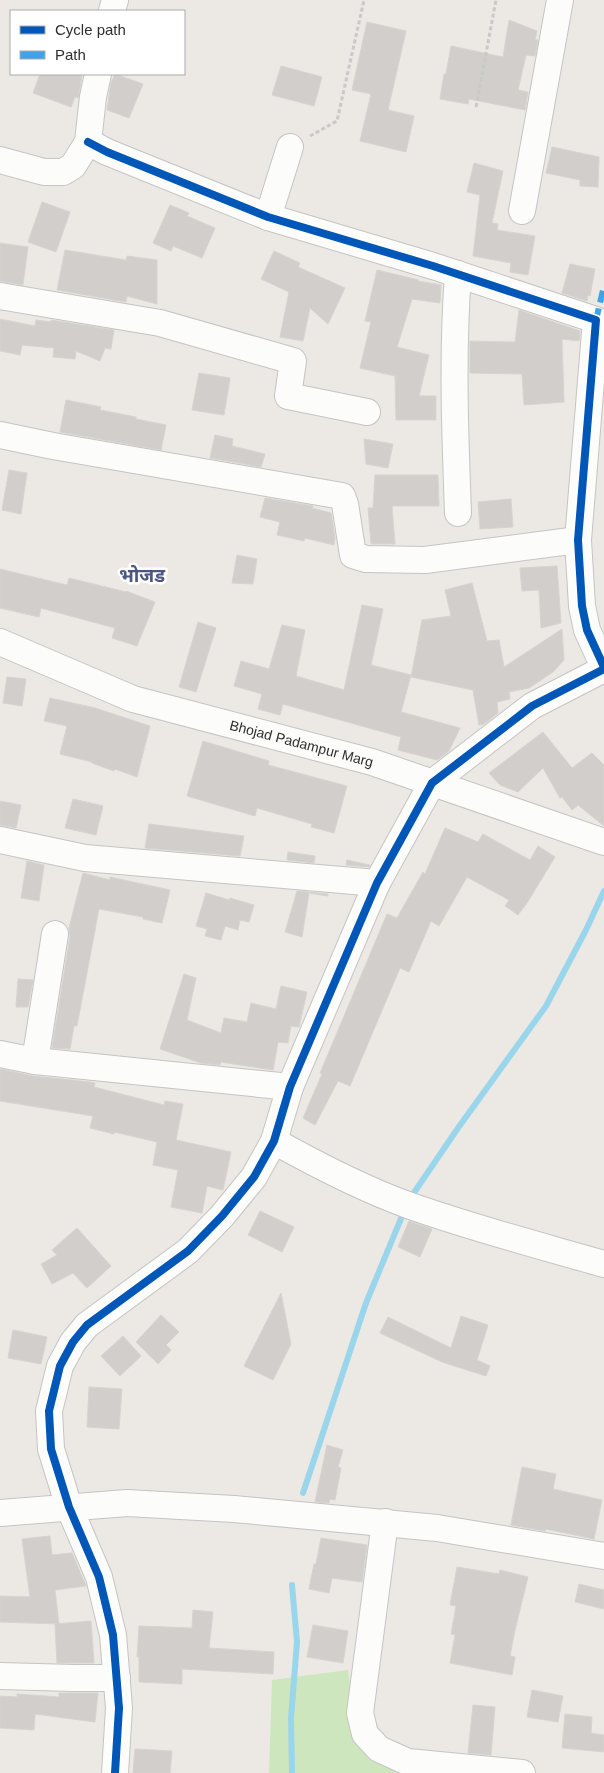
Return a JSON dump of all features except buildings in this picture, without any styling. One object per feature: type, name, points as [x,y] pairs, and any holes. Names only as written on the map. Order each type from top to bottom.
[{"type":"street","points":[[522,212],[560,0]]},
{"type":"street","points":[[0,160],[44,172],[63,172],[73,166],[88,142],[93,97],[98,75]]},
{"type":"street","points":[[88,142],[107,152],[268,217],[458,274],[596,320],[578,540],[582,606],[587,630],[604,668],[532,706],[432,783],[376,883],[290,1087],[274,1141],[254,1177],[222,1216],[188,1251],[87,1325],[73,1342],[60,1366],[49,1411],[51,1449],[69,1507],[100,1577],[112,1635],[119,1708],[115,1773]]},
{"type":"street","points":[[268,217],[290,147]]},
{"type":"street","points":[[458,274],[454,328],[454,399],[458,513]]},
{"type":"street","points":[[0,296],[160,323],[293,361],[288,396],[367,412]]},
{"type":"street","points":[[0,435],[63,448],[342,496],[345,504],[352,555],[366,560],[425,560],[578,540]]},
{"type":"street","name":"Bhojad Padampur Marg","points":[[0,642],[133,699],[372,762],[604,842]]},
{"type":"street","points":[[0,840],[85,858],[376,883]]},
{"type":"street","points":[[35,1061],[55,934]]},
{"type":"street","points":[[0,1054],[35,1061],[290,1087]]},
{"type":"street","points":[[274,1141],[317,1165],[407,1204],[477,1227],[604,1264]]},
{"type":"street","points":[[0,1514],[127,1503],[234,1509],[437,1528],[604,1556]]},
{"type":"street","points":[[385,1522],[360,1713],[365,1734],[379,1749],[408,1762],[522,1773]]},
{"type":"street","points":[[0,1676],[117,1678]]},
{"type":"path","points":[[290,147],[337,121],[364,0]]},
{"type":"path","points":[[476,108],[496,0]]},
{"type":"green space","points":[[348,1670],[358,1740],[369,1759],[442,1773],[269,1773],[272,1680]]},
{"type":"waterway","points":[[409,1200],[458,1128],[546,1006],[604,891]]},
{"type":"waterway","points":[[303,1493],[366,1303],[405,1209]]},
{"type":"waterway","points":[[292,1585],[297,1642],[291,1718],[292,1773]]},
{"type":"marked path","points":[[596,320],[604,286]]},
{"type":"cycle path","points":[[88,142],[107,152],[268,217],[433,266],[596,320],[578,540],[582,606],[587,630],[604,667]]},
{"type":"cycle path","points":[[115,1773],[119,1708],[113,1635],[99,1577],[69,1507],[51,1449],[49,1411],[60,1366],[73,1342],[87,1325],[188,1251],[222,1216],[254,1177],[274,1141],[290,1087],[377,883],[432,783],[532,706],[604,669]]},
{"type":"district","name":"भोजड","points":[[142,575]]}]
